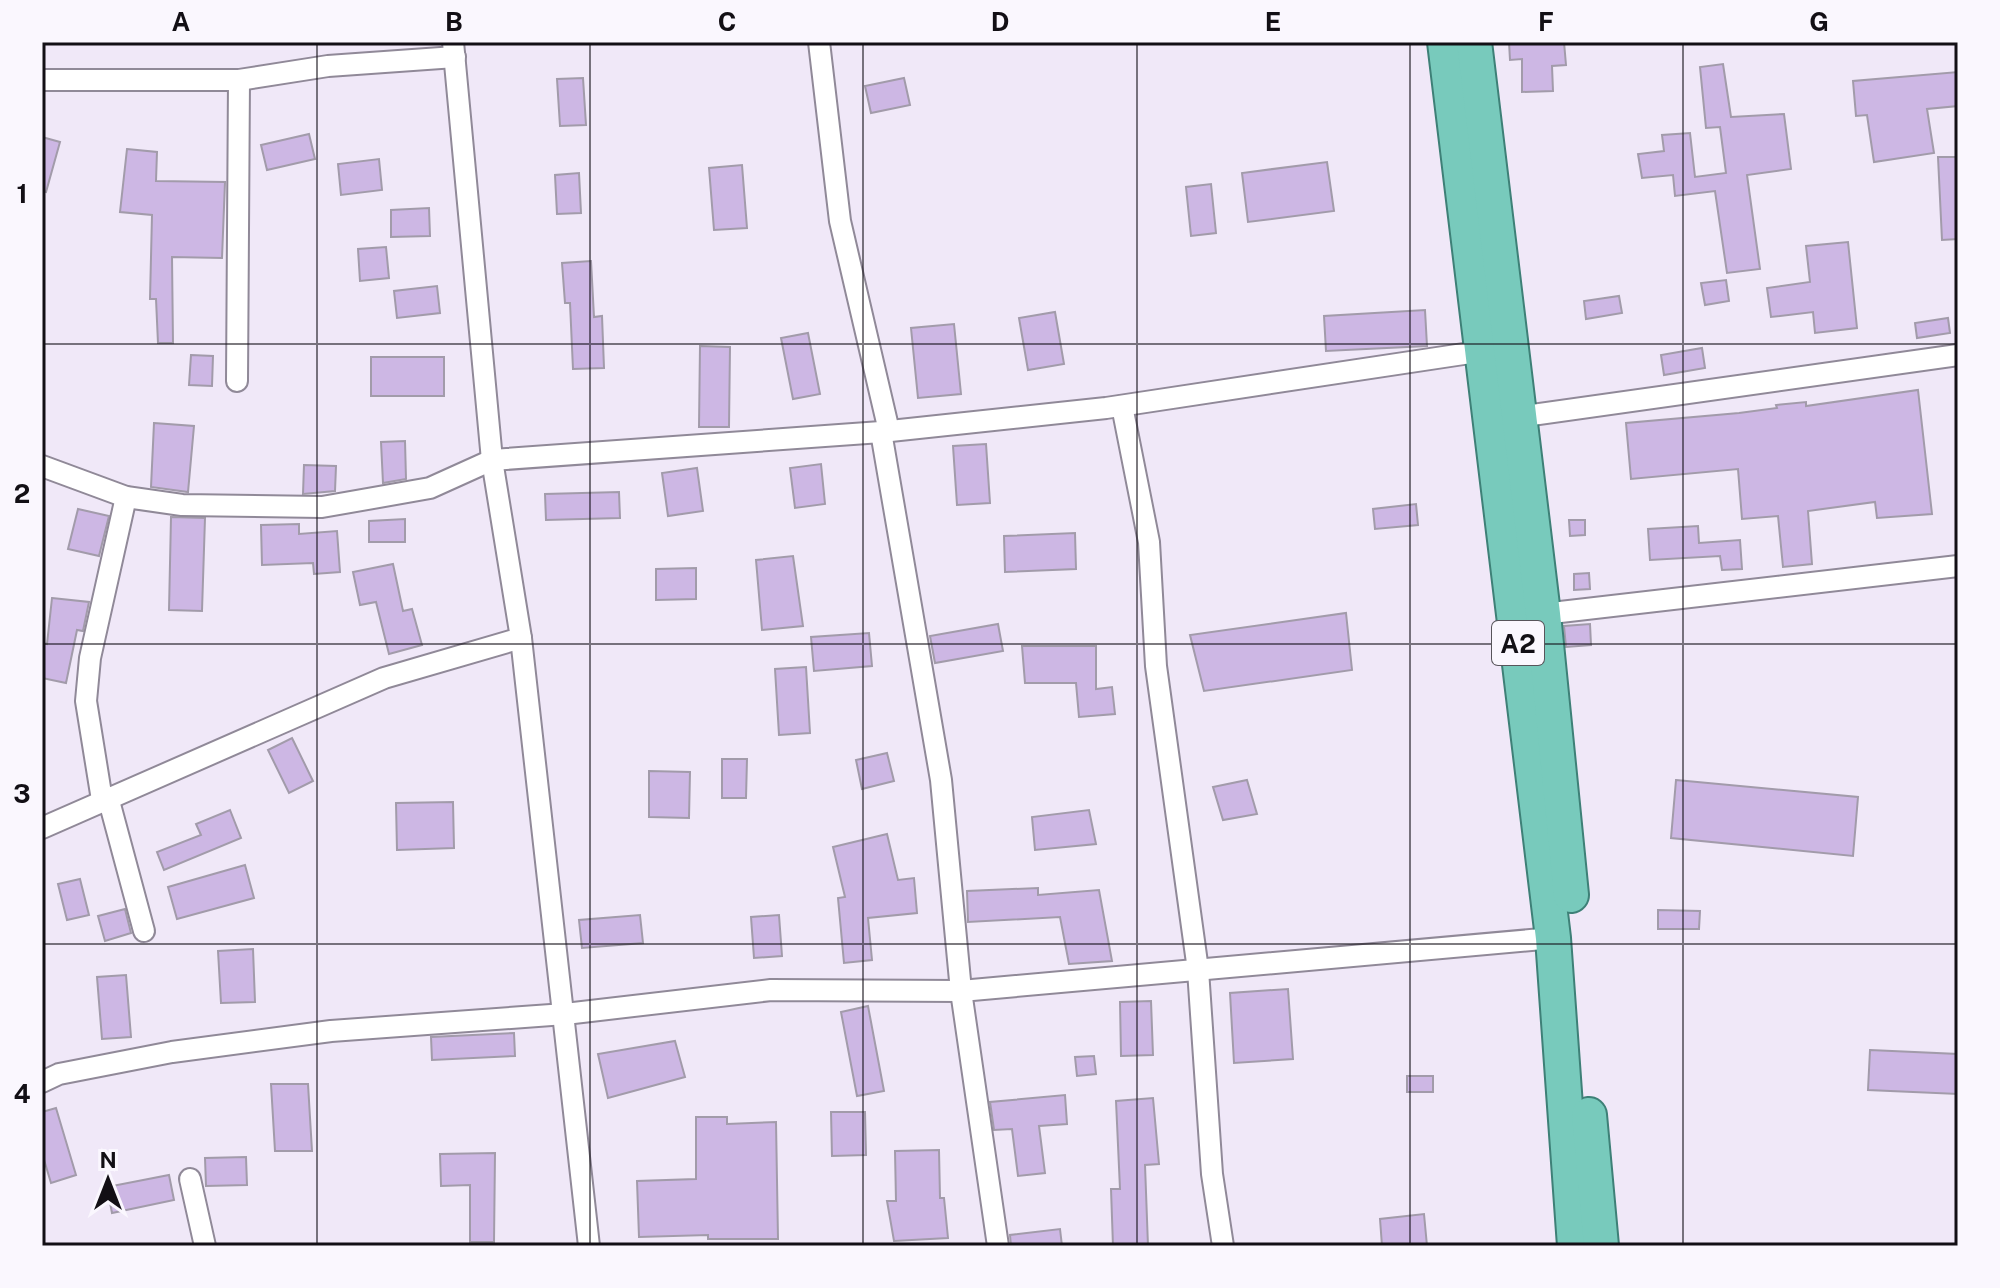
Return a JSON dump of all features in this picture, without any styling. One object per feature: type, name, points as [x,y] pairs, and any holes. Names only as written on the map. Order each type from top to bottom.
[{"type":"highway","name":"A2","points":[[1445,42],[1495,349],[1518,417],[1560,758],[1601,1246]]},
{"type":"highway","name":"A2","points":[[1474,42],[1495,349],[1553,938],[1575,1246]]},
{"type":"street","points":[[819,42],[840,221],[885,431],[941,780],[961,991],[998,1246]]},
{"type":"street","points":[[42,80],[239,80],[454,49],[492,460],[521,638],[589,1246]]},
{"type":"street","points":[[237,381],[239,80]]},
{"type":"street","points":[[42,466],[126,497],[182,505],[322,507],[430,488],[492,460],[885,431],[1122,406],[1495,349]]},
{"type":"street","points":[[1518,417],[1958,355]]},
{"type":"street","points":[[1122,406],[1149,542],[1156,666],[1198,970],[1212,1174],[1223,1246]]},
{"type":"street","points":[[126,497],[90,658],[86,701],[105,798],[144,931]]},
{"type":"street","points":[[1543,614],[1958,566]]},
{"type":"street","points":[[42,828],[384,678],[521,638]]},
{"type":"street","points":[[42,1082],[59,1074],[172,1052],[331,1031],[565,1014],[771,990],[961,991],[1553,938]]},
{"type":"street","points":[[190,1179],[205,1246]]},
{"type":"building","points":[[1509,42],[1564,42],[1566,65],[1552,66],[1553,91],[1522,92],[1522,59],[1510,60]]},
{"type":"building","points":[[1723,64],[1731,117],[1784,114],[1791,169],[1747,175],[1760,269],[1727,273],[1715,191],[1675,196],[1673,175],[1642,178],[1638,154],[1664,151],[1662,135],[1690,133],[1695,177],[1726,173],[1720,127],[1706,128],[1700,67]]},
{"type":"building","points":[[1958,72],[1958,106],[1927,109],[1934,153],[1874,162],[1867,115],[1856,116],[1853,81]]},
{"type":"building","points":[[583,78],[586,125],[560,126],[557,79]]},
{"type":"building","points":[[904,78],[910,105],[871,113],[865,86]]},
{"type":"building","points":[[309,134],[315,159],[267,170],[261,145]]},
{"type":"building","points":[[42,137],[60,142],[46,192],[42,191]]},
{"type":"building","points":[[127,149],[157,152],[156,181],[225,182],[222,258],[172,257],[173,343],[158,343],[156,299],[150,299],[152,215],[120,212]]},
{"type":"building","points":[[1938,157],[1958,157],[1958,239],[1942,240]]},
{"type":"building","points":[[379,159],[382,190],[341,195],[338,164]]},
{"type":"building","points":[[1327,162],[1334,211],[1248,222],[1242,173]]},
{"type":"building","points":[[742,165],[747,228],[714,230],[709,168]]},
{"type":"building","points":[[579,173],[581,213],[557,214],[555,175]]},
{"type":"building","points":[[1211,184],[1216,233],[1191,236],[1186,187]]},
{"type":"building","points":[[429,208],[430,236],[391,237],[391,210]]},
{"type":"building","points":[[1848,242],[1857,328],[1815,333],[1813,312],[1771,317],[1767,288],[1810,282],[1806,246]]},
{"type":"building","points":[[386,247],[389,278],[360,281],[358,249]]},
{"type":"building","points":[[591,261],[594,317],[602,316],[604,368],[573,369],[570,303],[565,303],[562,263]]},
{"type":"building","points":[[1726,280],[1729,301],[1705,305],[1701,283]]},
{"type":"building","points":[[437,286],[440,313],[397,318],[394,291]]},
{"type":"building","points":[[1619,296],[1622,313],[1586,319],[1584,301]]},
{"type":"building","points":[[1425,310],[1427,346],[1326,351],[1324,316]]},
{"type":"building","points":[[1055,312],[1064,364],[1028,370],[1019,318]]},
{"type":"building","points":[[1948,318],[1950,333],[1917,338],[1915,323]]},
{"type":"building","points":[[954,324],[961,394],[918,398],[911,328]]},
{"type":"building","points":[[808,333],[820,394],[793,399],[781,338]]},
{"type":"building","points":[[700,346],[730,347],[729,427],[699,427]]},
{"type":"building","points":[[1702,348],[1705,368],[1664,375],[1661,355]]},
{"type":"building","points":[[191,355],[213,356],[212,386],[189,385]]},
{"type":"building","points":[[371,357],[444,357],[444,396],[371,396]]},
{"type":"building","points":[[1918,390],[1932,514],[1877,518],[1875,502],[1808,511],[1812,564],[1783,567],[1778,516],[1742,519],[1738,469],[1631,479],[1626,423],[1739,413],[1806,402],[1806,406]]},
{"type":"building","points":[[154,423],[194,426],[188,492],[151,487]]},
{"type":"building","points":[[405,441],[406,479],[383,483],[381,442]]},
{"type":"building","points":[[986,444],[990,503],[957,505],[953,446]]},
{"type":"building","points":[[821,464],[825,504],[795,508],[790,468]]},
{"type":"building","points":[[304,465],[336,466],[335,491],[303,494]]},
{"type":"building","points":[[697,468],[703,511],[668,516],[662,473]]},
{"type":"building","points":[[619,492],[620,518],[546,520],[545,494]]},
{"type":"building","points":[[1416,504],[1418,525],[1375,529],[1373,509]]},
{"type":"building","points":[[78,509],[109,516],[99,556],[68,549]]},
{"type":"building","points":[[171,517],[205,518],[202,611],[169,610]]},
{"type":"building","points":[[405,519],[405,542],[369,542],[369,521]]},
{"type":"building","points":[[1569,520],[1585,520],[1585,535],[1570,536]]},
{"type":"building","points":[[299,524],[299,534],[337,531],[340,572],[314,574],[313,563],[262,565],[261,525]]},
{"type":"building","points":[[1698,526],[1699,543],[1740,540],[1742,569],[1722,570],[1720,556],[1650,560],[1648,529]]},
{"type":"building","points":[[1075,533],[1076,569],[1005,572],[1004,536]]},
{"type":"building","points":[[793,556],[803,626],[762,630],[756,560]]},
{"type":"building","points":[[393,564],[403,611],[412,609],[422,645],[389,654],[376,602],[360,605],[353,572]]},
{"type":"building","points":[[696,568],[696,599],[656,600],[656,569]]},
{"type":"building","points":[[1589,573],[1590,589],[1574,590],[1574,574]]},
{"type":"building","points":[[52,598],[89,602],[83,631],[77,630],[66,683],[42,678],[42,643],[47,644]]},
{"type":"building","points":[[1346,613],[1352,670],[1204,691],[1190,635]]},
{"type":"building","points":[[998,624],[1003,651],[935,663],[930,636]]},
{"type":"building","points":[[1590,624],[1591,645],[1566,647],[1564,626]]},
{"type":"building","points":[[869,633],[872,666],[814,671],[811,637]]},
{"type":"building","points":[[1022,646],[1096,646],[1096,689],[1112,687],[1115,714],[1079,717],[1076,683],[1025,683]]},
{"type":"building","points":[[806,667],[810,733],[779,735],[775,669]]},
{"type":"building","points":[[292,738],[313,781],[289,793],[268,750]]},
{"type":"building","points":[[887,753],[894,781],[862,789],[856,760]]},
{"type":"building","points":[[722,759],[747,759],[746,798],[722,798]]},
{"type":"building","points":[[649,771],[690,772],[689,818],[649,817]]},
{"type":"building","points":[[1247,780],[1257,814],[1223,820],[1213,787]]},
{"type":"building","points":[[1676,780],[1858,797],[1853,856],[1671,838]]},
{"type":"building","points":[[453,802],[454,848],[397,850],[396,803]]},
{"type":"building","points":[[230,810],[241,838],[164,870],[157,852],[201,835],[196,824]]},
{"type":"building","points":[[1089,810],[1096,844],[1035,850],[1032,817]]},
{"type":"building","points":[[887,834],[898,880],[914,878],[917,913],[868,918],[872,960],[844,963],[838,898],[845,897],[833,847]]},
{"type":"building","points":[[245,865],[254,898],[177,919],[168,887]]},
{"type":"building","points":[[80,879],[89,915],[67,920],[58,884]]},
{"type":"building","points":[[1038,888],[1038,895],[1099,890],[1112,961],[1069,964],[1060,917],[968,922],[967,891]]},
{"type":"building","points":[[125,909],[131,933],[105,941],[98,916]]},
{"type":"building","points":[[1658,910],[1700,911],[1699,929],[1658,929]]},
{"type":"building","points":[[640,915],[643,943],[582,948],[579,920]]},
{"type":"building","points":[[779,915],[782,956],[754,958],[751,917]]},
{"type":"building","points":[[253,949],[255,1002],[221,1003],[218,951]]},
{"type":"building","points":[[126,975],[131,1037],[102,1039],[97,977]]},
{"type":"building","points":[[1288,989],[1293,1059],[1234,1063],[1230,993]]},
{"type":"building","points":[[1151,1001],[1153,1055],[1121,1056],[1120,1002]]},
{"type":"building","points":[[868,1006],[884,1091],[857,1096],[841,1012]]},
{"type":"building","points":[[514,1033],[515,1056],[432,1060],[431,1037]]},
{"type":"building","points":[[675,1041],[685,1077],[608,1098],[598,1054]]},
{"type":"building","points":[[1870,1050],[1958,1054],[1958,1094],[1868,1090]]},
{"type":"building","points":[[1094,1056],[1096,1074],[1077,1076],[1075,1057]]},
{"type":"building","points":[[1407,1076],[1433,1076],[1433,1092],[1407,1092]]},
{"type":"building","points":[[271,1084],[308,1084],[312,1151],[275,1151]]},
{"type":"building","points":[[1065,1095],[1067,1124],[1039,1126],[1045,1173],[1018,1176],[1012,1129],[994,1130],[990,1102]]},
{"type":"building","points":[[1153,1098],[1159,1164],[1145,1165],[1148,1246],[1113,1246],[1111,1189],[1120,1189],[1116,1101]]},
{"type":"building","points":[[56,1108],[76,1175],[51,1183],[42,1153],[42,1112]]},
{"type":"building","points":[[831,1112],[865,1112],[866,1155],[832,1156]]},
{"type":"building","points":[[696,1117],[727,1117],[727,1124],[776,1122],[778,1239],[708,1239],[708,1235],[639,1237],[637,1181],[696,1179]]},
{"type":"building","points":[[939,1150],[940,1198],[944,1198],[948,1238],[894,1241],[887,1201],[896,1201],[895,1151]]},
{"type":"building","points":[[495,1153],[494,1242],[470,1242],[470,1185],[441,1186],[440,1154]]},
{"type":"building","points":[[246,1157],[247,1185],[206,1186],[205,1158]]},
{"type":"building","points":[[169,1175],[174,1200],[112,1213],[107,1187]]},
{"type":"building","points":[[1424,1214],[1427,1246],[1382,1246],[1380,1219]]},
{"type":"building","points":[[1060,1229],[1062,1246],[1011,1246],[1010,1235]]}]
